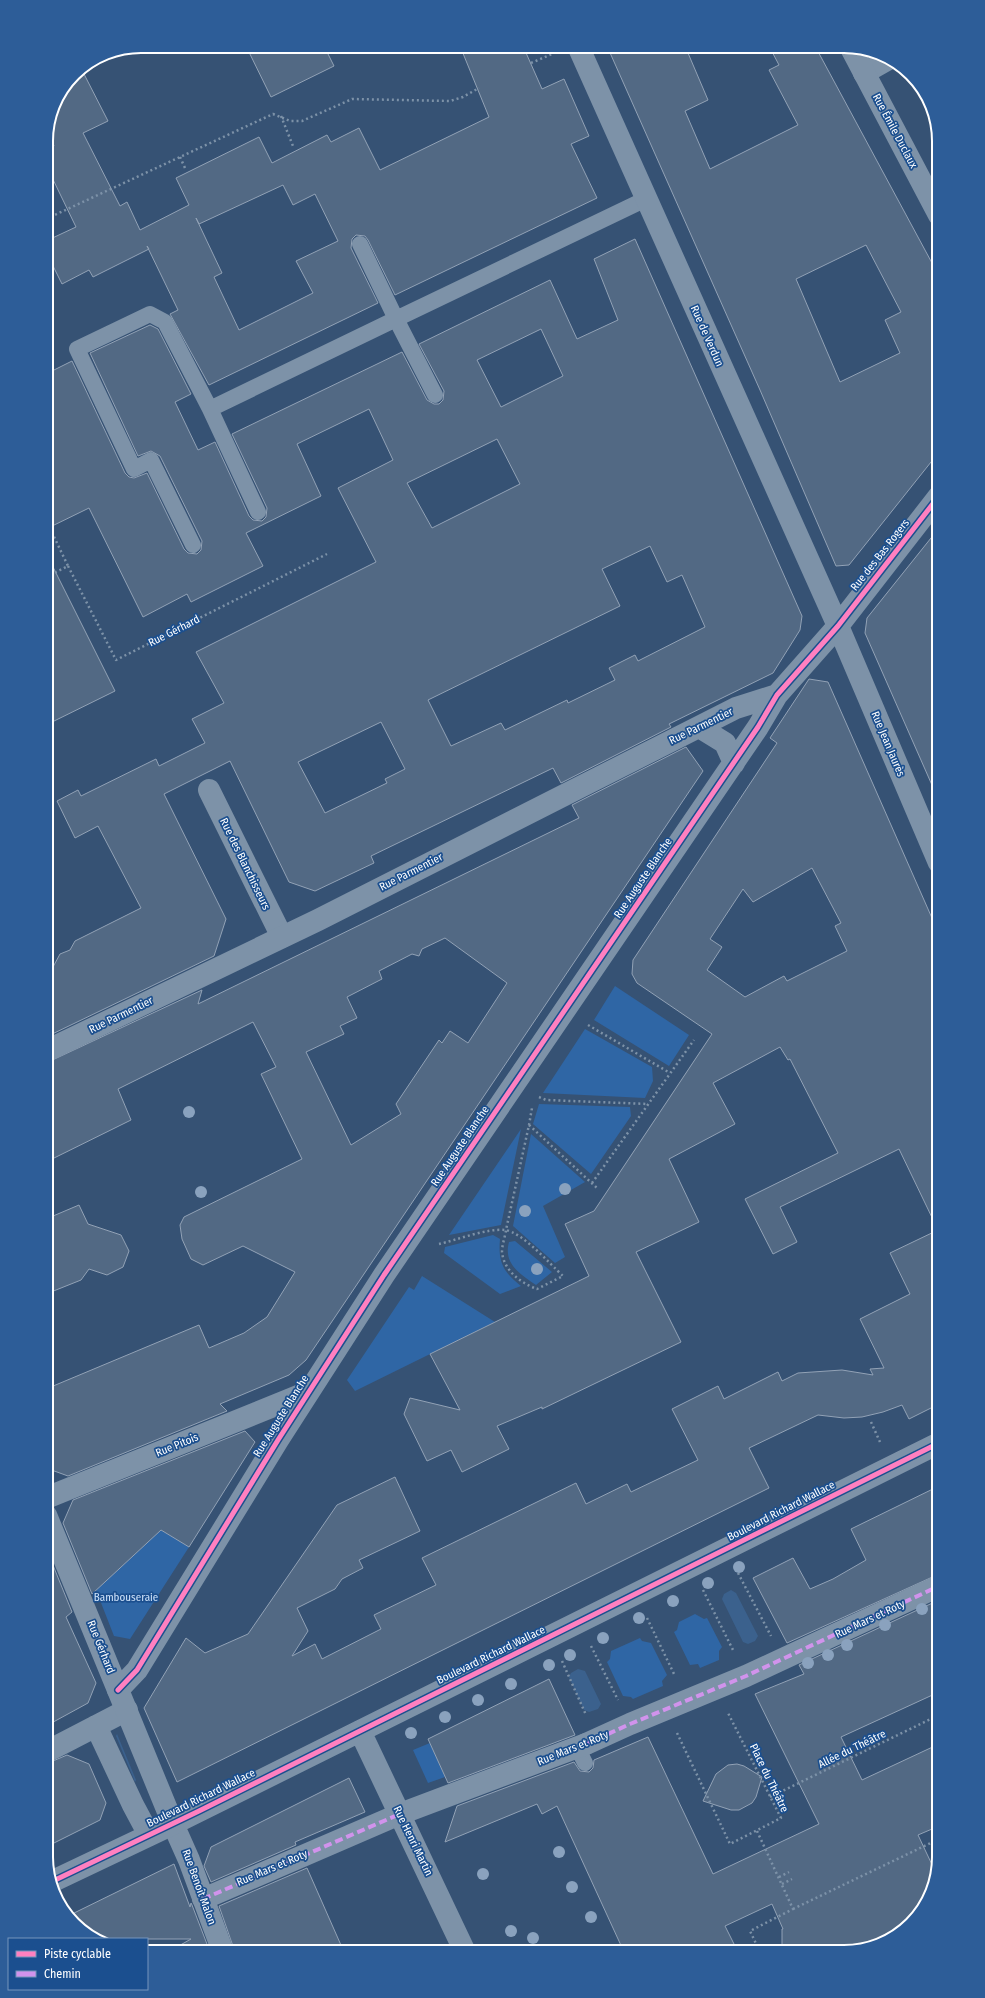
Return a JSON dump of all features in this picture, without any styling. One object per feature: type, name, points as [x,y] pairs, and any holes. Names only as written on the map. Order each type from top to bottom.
[{"type":"street","name":"Rue de Verdun","points":[[581,53],[838,626]]},
{"type":"street","name":"Rue Émile Duclaux","points":[[854,54],[932,202]]},
{"type":"street","points":[[864,73],[883,62]]},
{"type":"street","name":"Rue des Bas Rogers","points":[[838,626],[932,505]]},
{"type":"street","name":"Rue Auguste Blanche","points":[[118,1690],[137,1670],[308,1392],[404,1246],[758,728],[777,695],[838,626]]},
{"type":"street","name":"Rue Jean Jaurès","points":[[838,626],[932,847]]},
{"type":"street","name":"Rue Parmentier","points":[[53,1048],[282,937],[736,708],[777,695]]},
{"type":"street","name":"Rue Parmentier","points":[[699,727],[725,743],[734,763]]},
{"type":"street","name":"Rue des Blanchisseurs","points":[[209,790],[282,937]]},
{"type":"street","name":"Rue Pitois","points":[[53,1495],[308,1392]]},
{"type":"street","name":"Boulevard Richard Wallace","points":[[56,1880],[173,1824],[932,1447]]},
{"type":"street","name":"Rue Gérhard","points":[[53,1533],[118,1690],[128,1710],[173,1824]]},
{"type":"street","name":"Rue Mars et Roty","points":[[203,1899],[400,1814],[586,1748],[630,1724],[783,1660],[932,1589]]},
{"type":"street","points":[[53,1748],[128,1710]]},
{"type":"street","points":[[96,1726],[133,1805],[149,1835]]},
{"type":"street","name":"Rue Henri Martin","points":[[360,1731],[462,1945]]},
{"type":"street","name":"Rue Benoît Malon","points":[[173,1824],[189,1860],[220,1945]]},
{"type":"lane","points":[[210,410],[646,199]]},
{"type":"lane","points":[[360,244],[435,395]]},
{"type":"lane","points":[[193,545],[152,460],[134,469],[77,349],[150,314],[165,322],[210,410],[258,512]]},
{"type":"path","points":[[530,63],[554,53]]},
{"type":"path","points":[[53,216],[273,114],[290,121],[302,121],[352,99],[450,101],[463,97],[479,88]]},
{"type":"path","points":[[281,116],[293,146]]},
{"type":"path","points":[[180,157],[185,168]]},
{"type":"path","points":[[53,574],[68,566]]},
{"type":"path","points":[[584,1023],[670,1073]]},
{"type":"path","points":[[592,1183],[694,1040]]},
{"type":"path","points":[[534,1096],[546,1100],[648,1104]]},
{"type":"path","points":[[434,1245],[493,1230],[506,1230],[518,1235],[563,1276],[537,1290],[525,1285],[513,1275],[502,1252],[506,1230],[529,1125],[533,1103]]},
{"type":"path","points":[[529,1125],[597,1188]]},
{"type":"path","points":[[871,1422],[880,1442]]},
{"type":"path","points":[[726,1549],[783,1660]]},
{"type":"path","points":[[691,1567],[746,1676]]},
{"type":"path","points":[[636,1594],[687,1700]]},
{"type":"path","points":[[579,1622],[630,1724]]},
{"type":"path","points":[[550,1636],[586,1748]]},
{"type":"path","points":[[757,1831],[793,1909]]},
{"type":"path","points":[[757,1945],[750,1931],[932,1842]]},
{"type":"path","points":[[779,1877],[789,1872]]},
{"type":"path","points":[[782,1884],[792,1879]]},
{"type":"green space","points":[[615,986],[689,1035],[669,1066],[594,1020]]},
{"type":"green space","points":[[585,1029],[652,1067],[653,1081],[645,1098],[543,1093]]},
{"type":"green space","points":[[539,1104],[630,1107],[631,1116],[591,1174],[533,1124]]},
{"type":"green space","points":[[521,1129],[501,1225],[449,1235]]},
{"type":"green space","points":[[531,1134],[585,1182],[543,1206],[565,1257],[555,1263],[513,1226]]},
{"type":"green space","points":[[493,1235],[500,1239],[500,1254],[503,1266],[510,1276],[521,1286],[500,1294],[444,1253],[445,1247]]},
{"type":"green space","points":[[515,1241],[552,1272],[536,1285],[514,1268],[508,1256],[509,1242]]},
{"type":"green space","points":[[422,1276],[495,1322],[355,1391],[347,1380],[409,1287],[414,1290]]},
{"type":"green space","name":"Bambouseraie","points":[[161,1530],[189,1547],[130,1639],[114,1636],[96,1590]]},
{"type":"green space","points":[[695,1614],[704,1619],[707,1618],[722,1647],[719,1651],[719,1660],[700,1668],[698,1664],[690,1665],[674,1632],[677,1630],[679,1622]]},
{"type":"green space","points":[[640,1638],[642,1641],[651,1643],[667,1675],[662,1681],[663,1686],[633,1699],[631,1697],[623,1696],[607,1662],[610,1659],[611,1651]]},
{"type":"green space","points":[[430,1743],[445,1777],[428,1783],[413,1750]]},
{"type":"shaded area","points":[[731,1590],[736,1593],[758,1636],[755,1641],[748,1644],[743,1642],[722,1599],[724,1594]]},
{"type":"shaded area","points":[[578,1669],[585,1671],[601,1704],[598,1709],[589,1712],[584,1710],[569,1677],[571,1673]]},
{"type":"shaded area","points":[[117,1734],[136,1780],[135,1782],[116,1736]]},
{"type":"building","points":[[249,53],[328,53],[334,66],[271,97]]},
{"type":"building","points":[[463,53],[526,53],[542,89],[564,79],[589,136],[571,144],[597,198],[395,295],[368,240],[365,236],[356,235],[352,239],[351,248],[378,303],[209,385],[170,314],[178,310],[149,249],[93,277],[89,270],[62,284],[53,266],[53,238],[76,227],[53,179],[53,135],[56,118],[62,102],[71,87],[84,74],[108,121],[83,133],[120,206],[127,202],[140,230],[189,205],[176,178],[259,137],[272,163],[327,135],[331,142],[359,128],[380,170],[489,117]],"holes":[[[283,185],[293,205],[315,194],[338,241],[296,261],[313,293],[239,330],[214,277],[222,273],[196,218],[199,224]]]},
{"type":"building","points":[[610,53],[688,53],[708,100],[685,111],[710,169],[798,125],[769,70],[779,65],[773,53],[819,53],[932,263],[932,461],[849,565],[836,566],[760,390]],"holes":[[[866,245],[901,312],[885,320],[900,353],[840,382],[796,279]]]},
{"type":"building","points":[[635,239],[802,616],[800,630],[773,673],[669,724],[671,727],[561,783],[553,768],[371,856],[374,863],[315,891],[289,882],[230,761],[164,794],[226,919],[214,956],[53,1034],[53,967],[60,954],[70,950],[75,941],[141,908],[98,826],[75,838],[57,801],[78,790],[81,796],[156,759],[159,766],[205,743],[192,719],[224,703],[196,652],[376,562],[338,488],[393,460],[369,409],[297,444],[321,496],[246,533],[263,566],[191,602],[187,594],[143,617],[89,508],[53,526],[53,370],[72,361],[125,473],[129,477],[134,478],[147,473],[184,549],[188,553],[197,554],[201,550],[202,541],[160,456],[151,451],[138,456],[90,353],[150,325],[158,329],[191,394],[175,402],[198,450],[215,442],[249,516],[253,520],[262,521],[266,517],[267,508],[232,434],[402,352],[427,400],[434,404],[439,404],[443,400],[444,391],[419,344],[550,280],[577,339],[618,320],[594,259]],"holes":[[[541,329],[563,376],[501,407],[477,360]],[[497,439],[520,484],[432,528],[407,483]],[[650,546],[667,582],[682,575],[705,627],[638,661],[635,655],[609,668],[615,680],[568,703],[567,700],[505,730],[501,723],[451,746],[428,700],[620,606],[602,569]],[[381,722],[405,769],[385,779],[387,783],[325,813],[298,762]]]},
{"type":"building","points":[[932,537],[932,785],[865,633],[867,618]]},
{"type":"building","points":[[53,567],[115,691],[53,722]]},
{"type":"building","points":[[809,679],[828,682],[932,918],[932,1218],[899,1149],[780,1207],[797,1242],[773,1254],[745,1199],[838,1153],[790,1059],[788,1060],[780,1047],[713,1083],[735,1124],[669,1159],[699,1222],[636,1252],[681,1342],[542,1409],[542,1407],[497,1426],[509,1449],[462,1472],[451,1450],[427,1461],[404,1414],[410,1398],[460,1410],[430,1354],[589,1276],[565,1224],[594,1211],[712,1034],[637,983],[632,974],[633,960],[777,743],[770,738]],"holes":[[[812,868],[841,923],[835,926],[847,951],[787,981],[784,976],[745,997],[707,970],[722,947],[710,939],[743,889],[753,902]]]},
{"type":"building","points":[[686,747],[703,771],[306,1360],[289,1375],[220,1404],[227,1411],[68,1476],[53,1471],[53,1386],[199,1325],[209,1348],[244,1333],[267,1317],[295,1272],[243,1246],[203,1265],[191,1259],[182,1239],[180,1225],[184,1217],[302,1159],[261,1074],[276,1067],[253,1022],[118,1089],[131,1120],[53,1159],[53,1060],[202,990],[198,1004],[579,818],[572,805]],"holes":[[[445,938],[507,983],[468,1043],[450,1031],[442,1043],[439,1040],[396,1104],[401,1114],[351,1145],[306,1052],[344,1034],[340,1026],[357,1018],[347,997],[382,979],[379,971],[412,954],[419,956],[422,949]]]},
{"type":"building","points":[[79,1205],[88,1224],[121,1235],[129,1251],[123,1267],[107,1275],[89,1269],[81,1280],[53,1291],[53,1216]]},
{"type":"building","points":[[932,1233],[932,1408],[909,1419],[902,1405],[883,1412],[862,1417],[844,1418],[818,1415],[749,1448],[769,1488],[177,1782],[144,1708],[186,1638],[205,1653],[248,1634],[337,1505],[395,1477],[420,1531],[359,1560],[363,1568],[342,1579],[335,1589],[297,1608],[308,1631],[292,1656],[315,1644],[322,1659],[381,1629],[374,1615],[436,1585],[422,1558],[576,1483],[586,1504],[627,1484],[631,1492],[698,1460],[672,1409],[718,1386],[724,1399],[778,1372],[782,1381],[798,1373],[842,1370],[873,1375],[870,1369],[884,1368],[860,1319],[910,1294],[890,1253]]},
{"type":"building","points":[[245,1431],[255,1442],[189,1547],[161,1530],[92,1594],[63,1523],[73,1500]]},
{"type":"building","points":[[932,1489],[932,1577],[787,1643],[753,1578],[793,1558],[810,1589],[833,1579],[866,1560],[851,1529]]},
{"type":"building","points":[[53,1565],[72,1612],[66,1617],[96,1683],[88,1703],[53,1722]]},
{"type":"building","points":[[932,1603],[932,1695],[841,1737],[862,1780],[932,1747],[932,1829],[918,1835],[931,1864],[929,1880],[923,1896],[910,1915],[898,1927],[878,1938],[850,1945],[782,1945],[783,1929],[772,1904],[725,1926],[734,1945],[621,1945],[557,1806],[542,1814],[537,1804],[445,1842],[457,1806],[574,1762],[580,1771],[589,1772],[593,1768],[594,1760],[648,1737],[713,1874],[819,1824],[755,1694],[804,1674],[799,1665]]},
{"type":"building","points":[[549,1679],[575,1735],[448,1783],[428,1739]]},
{"type":"building","points":[[67,1755],[89,1764],[106,1803],[100,1820],[53,1844],[53,1761]]},
{"type":"building","points":[[737,1764],[744,1766],[762,1777],[756,1797],[752,1803],[739,1810],[731,1810],[703,1801],[716,1774],[728,1765]]},
{"type":"building","points":[[349,1778],[365,1812],[295,1842],[296,1845],[211,1882],[204,1866],[211,1847]]},
{"type":"building","points":[[174,1864],[190,1907],[191,1903],[207,1945],[180,1945],[191,1939],[107,1938],[87,1927],[73,1913]]},
{"type":"building","points":[[307,1868],[341,1945],[233,1945],[219,1906]]},
{"type":"marked path","points":[[586,1744],[746,1676],[932,1589]]},
{"type":"marked path","points":[[203,1899],[400,1814]]},
{"type":"cycle path","points":[[118,1690],[137,1670],[278,1440],[384,1275],[758,727],[777,695],[838,626],[932,505]]},
{"type":"cycle path","points":[[56,1880],[199,1811],[932,1446]]}]
